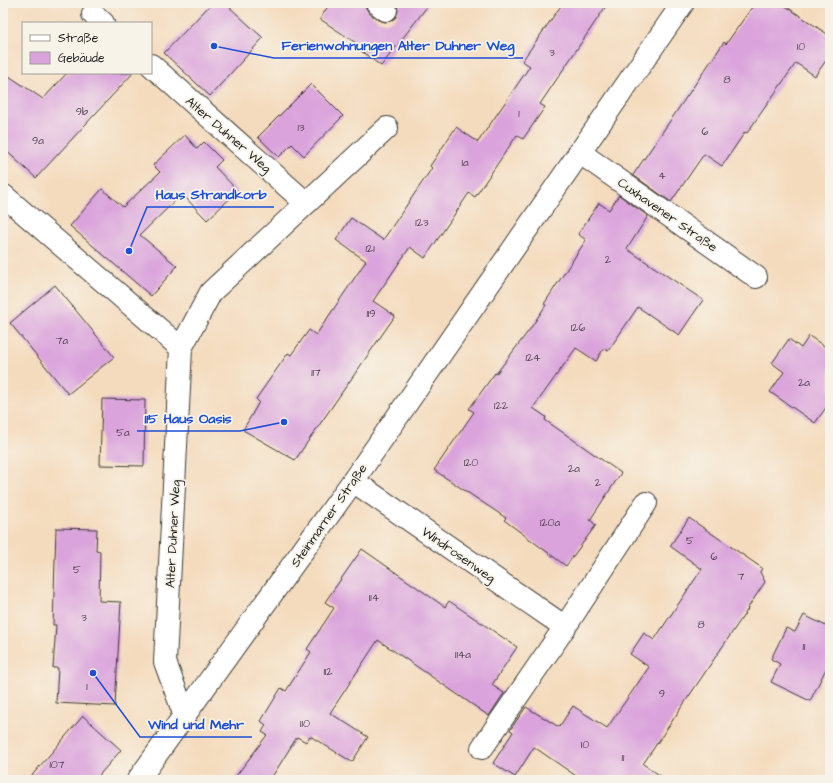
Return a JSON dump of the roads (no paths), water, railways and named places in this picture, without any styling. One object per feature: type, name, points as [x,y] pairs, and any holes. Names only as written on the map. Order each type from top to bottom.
[{"type":"street","points":[[579,152],[683,3]]},
{"type":"street","name":"Alter Duhner Weg","points":[[152,66],[306,203]]},
{"type":"street","name":"Alter Duhner Weg","points":[[185,716],[165,662],[181,348],[211,292],[387,128]]},
{"type":"street","name":"Steinmarner Straße","points":[[138,780],[353,481],[579,152]]},
{"type":"street","name":"Cuxhavener Straße","points":[[579,152],[756,277]]},
{"type":"street","points":[[3,195],[181,348]]},
{"type":"street","name":"Windrosenweg","points":[[353,481],[565,627]]},
{"type":"street","points":[[482,748],[565,627],[646,503]]},
{"type":"place","name":"Ferienwohnungen Alter Duhner Weg","points":[[214,46]]},
{"type":"place","name":"Haus Strandkorb","points":[[129,251]]},
{"type":"place","name":"115 Haus Oasis","points":[[284,422]]},
{"type":"place","name":"Wind und Mehr","points":[[93,673]]}]
